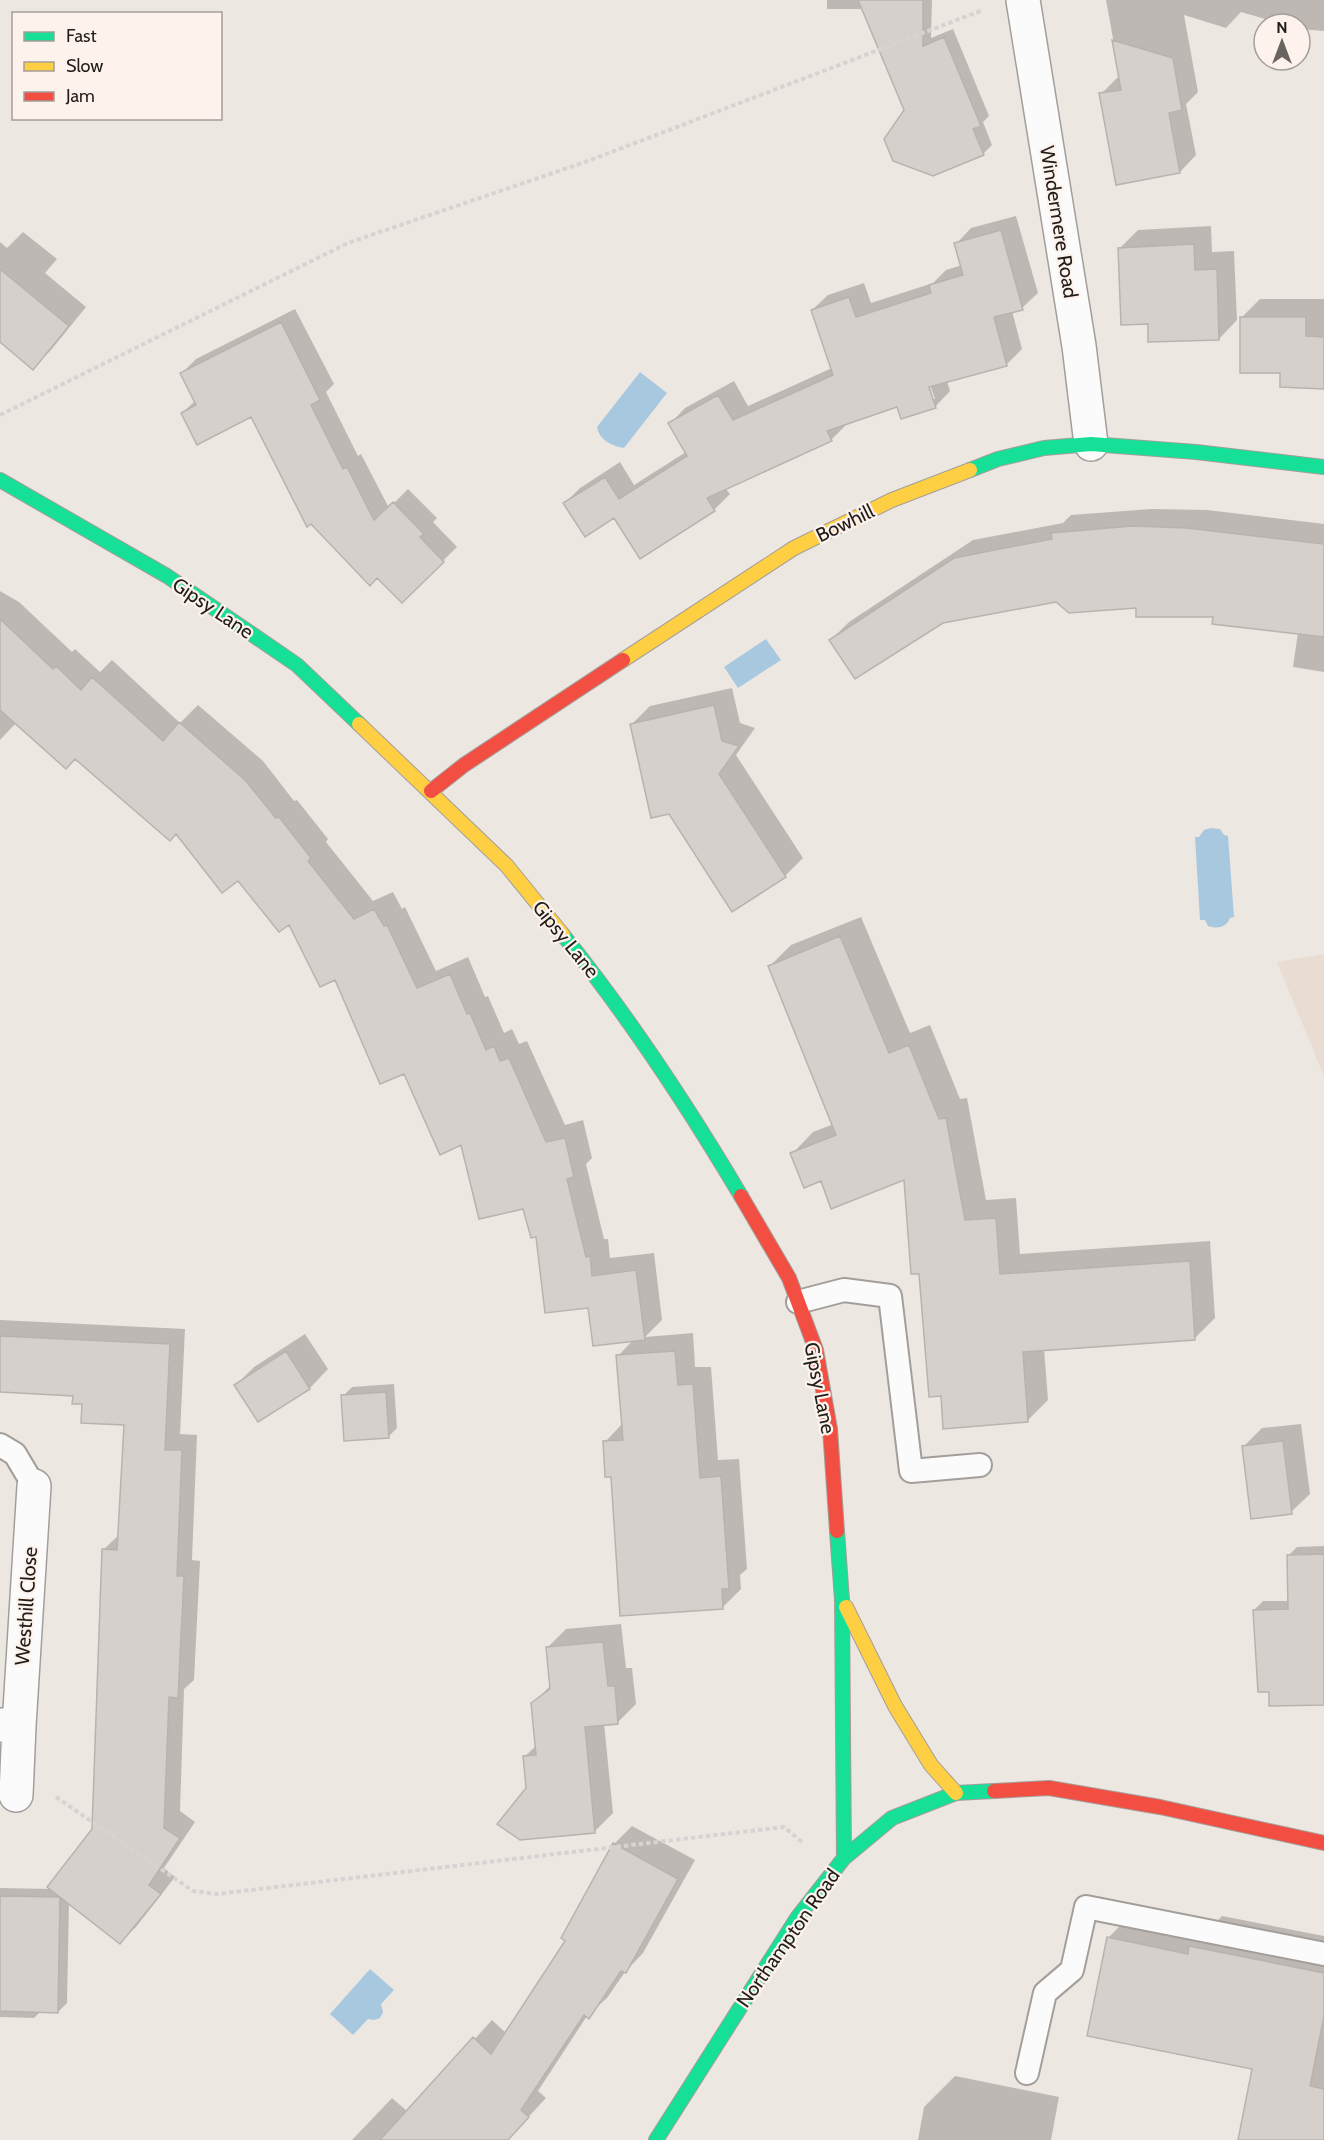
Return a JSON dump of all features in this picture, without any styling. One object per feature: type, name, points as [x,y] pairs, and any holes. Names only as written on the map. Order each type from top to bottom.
[{"type":"main road","name":"Bowhill","points":[[431,791],[484,752],[794,548],[892,500],[998,459],[1044,448],[1090,444],[1196,452],[1324,467]]},
{"type":"main road","name":"Gipsy Lane","points":[[0,480],[167,576],[297,665],[507,866],[610,994],[700,1127],[789,1278],[816,1350],[830,1429],[842,1600],[840,1863]]},
{"type":"main road","name":"Gipsy Lane","points":[[842,1600],[895,1706],[931,1765],[956,1793]]},
{"type":"main road","name":"Northampton Road","points":[[656,2140],[797,1918],[840,1863],[892,1818],[956,1793],[1049,1788],[1160,1807],[1324,1843]]},
{"type":"street","name":"Windermere Road","points":[[1023,0],[1079,346],[1090,444]]},
{"type":"street","name":"Westhill Close","points":[[16,1795],[9,1726],[34,1486]]},
{"type":"lane","points":[[798,1302],[844,1290],[891,1296],[911,1471],[980,1464]]},
{"type":"lane","points":[[0,1445],[15,1454],[34,1486]]},
{"type":"lane","points":[[1028,2073],[1045,1993],[1072,1970],[1086,1907],[1324,1954]]},
{"type":"path","points":[[0,415],[348,243],[588,160],[990,8]]},
{"type":"path","points":[[16,1795],[55,1796],[193,1891],[217,1894],[784,1827],[840,1863]]},
{"type":"shaded area","points":[[1324,954],[1324,1076],[1277,962]]},
{"type":"water","points":[[640,372],[667,393],[624,448],[615,446],[603,439],[597,427]]},
{"type":"water","points":[[766,639],[781,660],[738,688],[724,667]]},
{"type":"water","points":[[1220,829],[1224,835],[1228,836],[1234,917],[1230,918],[1224,926],[1218,927],[1208,926],[1205,920],[1200,920],[1195,837],[1199,837],[1204,830]]},
{"type":"water","points":[[370,1969],[394,1990],[381,2004],[383,2012],[380,2018],[368,2019],[353,2035],[330,2014]]},
{"type":"building","points":[[858,0],[923,0],[923,46],[944,37],[981,126],[973,129],[984,155],[933,176],[893,161],[884,139],[904,110]]},
{"type":"building","points":[[1112,40],[1173,58],[1182,110],[1169,113],[1180,173],[1116,185],[1099,93],[1121,90]]},
{"type":"building","points":[[1001,230],[1023,310],[994,317],[1007,366],[929,387],[936,408],[901,419],[897,407],[827,431],[832,441],[707,498],[715,511],[640,559],[614,518],[585,537],[563,503],[605,477],[619,499],[687,456],[668,423],[718,395],[733,420],[833,375],[811,310],[849,297],[856,317],[931,293],[929,285],[963,275],[954,243]]},
{"type":"building","points":[[1194,244],[1195,270],[1217,269],[1219,340],[1148,342],[1148,324],[1121,325],[1118,248]]},
{"type":"building","points":[[0,269],[69,326],[33,370],[0,342]]},
{"type":"building","points":[[1240,317],[1306,317],[1306,336],[1324,337],[1324,389],[1280,387],[1280,373],[1240,373]]},
{"type":"building","points":[[281,322],[320,400],[311,405],[343,469],[347,467],[374,520],[393,502],[424,534],[420,537],[444,562],[402,603],[377,578],[370,586],[311,524],[307,527],[251,417],[197,445],[181,413],[196,405],[180,373]]},
{"type":"building","points":[[1132,526],[1187,528],[1324,544],[1324,637],[1212,624],[1213,617],[1136,617],[1136,608],[1069,613],[1056,602],[943,623],[855,679],[829,640],[954,558],[1052,539],[1051,533]]},
{"type":"building","points":[[0,619],[53,669],[56,666],[81,690],[92,677],[163,741],[179,722],[245,780],[276,818],[279,817],[311,858],[308,861],[354,919],[374,909],[384,926],[387,925],[417,988],[450,974],[486,1050],[494,1046],[500,1061],[509,1058],[546,1142],[565,1138],[574,1177],[567,1179],[586,1257],[590,1256],[592,1276],[636,1270],[645,1340],[593,1346],[588,1308],[545,1313],[536,1237],[531,1238],[523,1209],[479,1219],[461,1145],[440,1155],[404,1074],[380,1084],[335,980],[320,987],[289,925],[279,932],[238,881],[222,893],[176,834],[170,841],[75,759],[66,769],[0,710]]},
{"type":"building","points":[[714,705],[722,741],[739,746],[719,774],[786,877],[732,912],[669,814],[651,818],[630,724]]},
{"type":"building","points":[[840,936],[889,1053],[909,1045],[939,1119],[946,1118],[965,1220],[996,1218],[1000,1274],[1190,1261],[1195,1340],[1023,1352],[1028,1422],[943,1429],[941,1396],[929,1397],[919,1274],[911,1274],[904,1180],[831,1209],[821,1181],[804,1188],[790,1153],[836,1135],[768,966]]},
{"type":"building","points":[[0,1336],[170,1344],[165,1450],[182,1450],[177,1576],[184,1576],[178,1698],[169,1697],[164,1828],[180,1838],[149,1885],[161,1894],[120,1944],[47,1887],[92,1829],[102,1549],[117,1550],[124,1425],[81,1423],[82,1404],[72,1404],[73,1396],[0,1392]]},
{"type":"building","points":[[286,1351],[310,1389],[258,1422],[234,1385]]},
{"type":"building","points":[[675,1351],[678,1385],[693,1384],[700,1478],[721,1476],[729,1589],[722,1589],[723,1609],[620,1616],[611,1477],[605,1477],[603,1441],[623,1440],[616,1355]]},
{"type":"building","points":[[386,1392],[389,1438],[344,1441],[341,1395]]},
{"type":"building","points":[[1283,1441],[1292,1514],[1251,1519],[1242,1446]]},
{"type":"building","points":[[1324,1554],[1324,1705],[1269,1706],[1269,1692],[1258,1692],[1253,1610],[1288,1609],[1287,1555]]},
{"type":"building","points":[[603,1642],[608,1686],[615,1686],[618,1724],[585,1727],[595,1833],[520,1840],[497,1824],[526,1788],[523,1756],[536,1755],[531,1703],[550,1689],[546,1647]]},
{"type":"building","points":[[613,1843],[678,1879],[626,1973],[621,1971],[589,2019],[584,2015],[521,2110],[529,2117],[508,2140],[380,2140],[473,2037],[491,2054],[565,1941],[561,1938]]},
{"type":"building","points":[[0,1896],[60,1897],[58,2013],[0,2011]]},
{"type":"building","points":[[1107,1937],[1188,1954],[1189,1946],[1324,1973],[1324,2016],[1310,2086],[1324,2089],[1324,2140],[1238,2140],[1252,2069],[1087,2036]]},
{"type":"traffic: fast","points":[[970,470],[998,459],[1044,448],[1091,444],[1196,452],[1324,467]]},
{"type":"traffic: fast","points":[[0,480],[167,576],[297,665],[359,724]]},
{"type":"traffic: fast","points":[[563,935],[656,1062],[700,1128],[741,1196]]},
{"type":"traffic: fast","points":[[837,1531],[842,1600],[844,1858]]},
{"type":"traffic: fast","points":[[656,2140],[797,1918],[844,1858],[892,1818],[956,1793],[994,1791]]},
{"type":"traffic: slow","points":[[623,660],[794,548],[892,500],[970,470]]},
{"type":"traffic: slow","points":[[359,724],[507,866],[563,935]]},
{"type":"traffic: slow","points":[[846,1607],[895,1706],[931,1765],[956,1793]]},
{"type":"traffic: jam","points":[[431,791],[464,765],[623,660]]},
{"type":"traffic: jam","points":[[741,1196],[789,1278],[816,1350],[830,1429],[837,1531]]},
{"type":"traffic: jam","points":[[994,1791],[1049,1788],[1160,1807],[1324,1843]]}]
